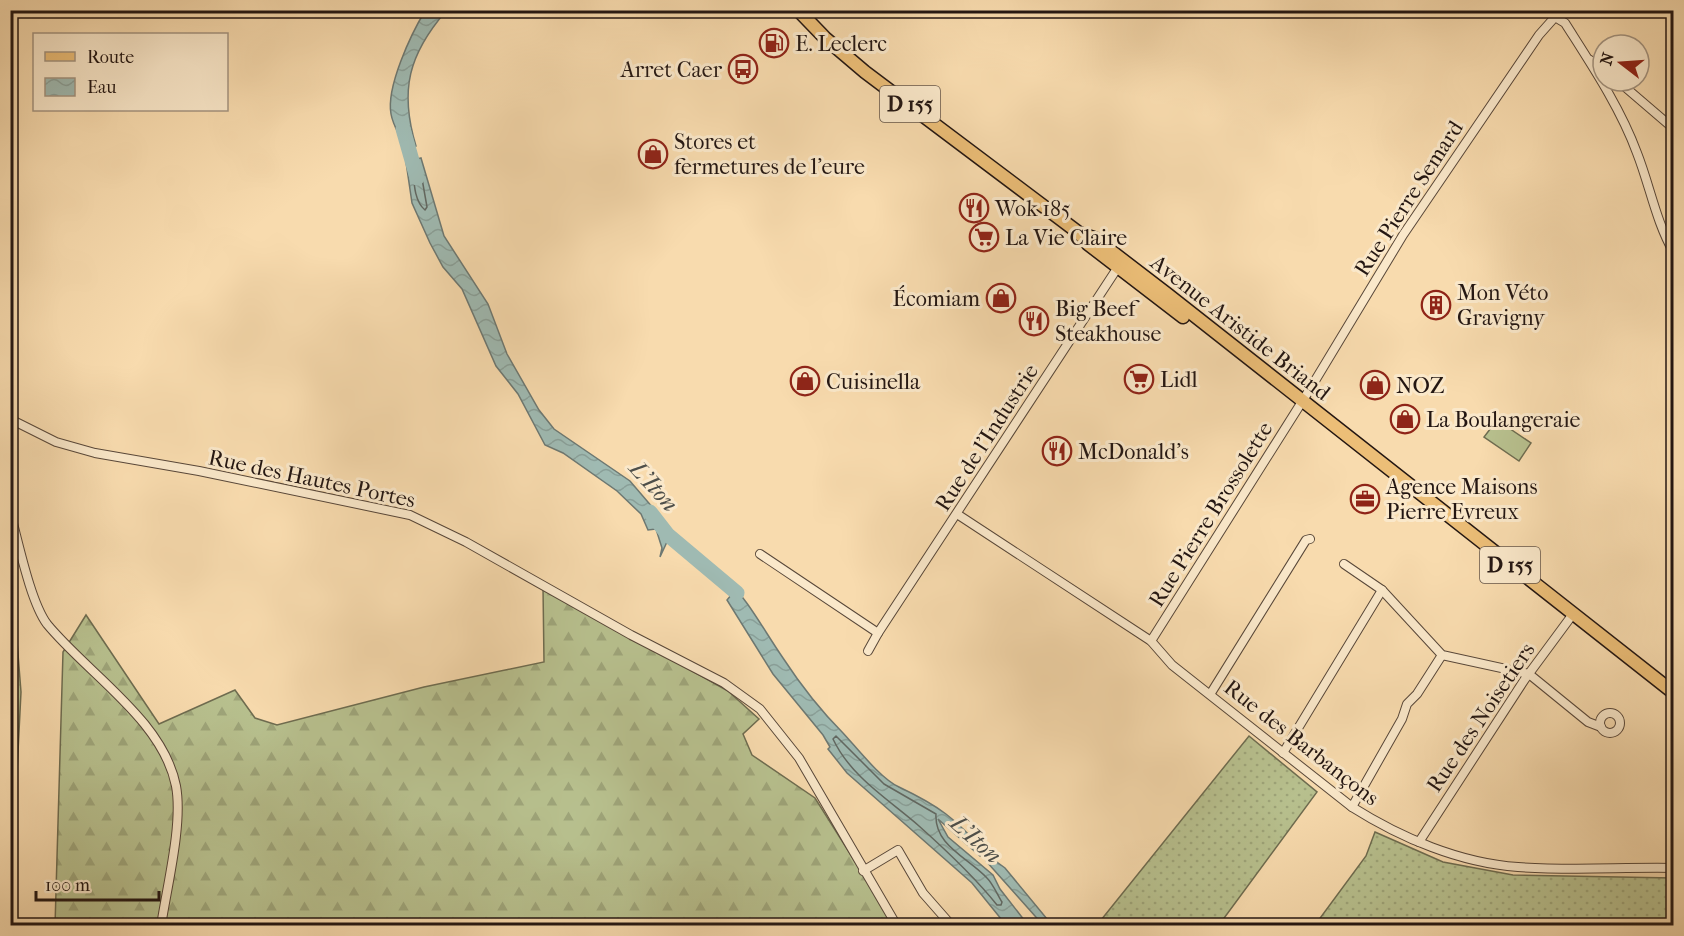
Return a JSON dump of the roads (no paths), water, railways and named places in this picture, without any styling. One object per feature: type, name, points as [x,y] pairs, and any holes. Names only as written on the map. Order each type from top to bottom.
[{"type":"main road","name":"Avenue Aristide Briand","points":[[798,10],[825,38],[865,72],[1079,233],[1088,244],[1120,264],[1346,437],[1674,693]]},
{"type":"street","points":[[1554,14],[1565,23],[1587,59],[1637,152],[1664,236],[1674,253]]},
{"type":"street","name":"Rue Pierre Semard","points":[[1301,403],[1403,236],[1554,14]]},
{"type":"street","points":[[1587,59],[1591,62]]},
{"type":"street","points":[[1632,93],[1674,129]]},
{"type":"street","name":"Rue de l'Industrie","points":[[868,651],[1120,264]]},
{"type":"street","name":"Rue Pierre Brossolette","points":[[1151,641],[1301,403]]},
{"type":"street","name":"Rue des Hautes Portes","points":[[10,419],[56,442],[95,453],[199,471],[410,515],[466,542],[749,698],[778,728],[799,758],[897,926]]},
{"type":"street","points":[[10,512],[35,597],[46,622],[155,736],[167,760],[176,786],[177,817],[161,926]]},
{"type":"street","name":"Rue des Barbançons","points":[[957,514],[1151,641],[1172,665],[1211,693],[1353,807],[1380,824],[1419,842],[1487,862],[1517,867],[1674,868]]},
{"type":"street","points":[[1211,693],[1306,540],[1310,539]]},
{"type":"street","points":[[760,554],[878,633]]},
{"type":"street","points":[[1344,564],[1382,590],[1442,654],[1529,674],[1588,722],[1600,727]]},
{"type":"street","points":[[1283,753],[1382,590]]},
{"type":"street","name":"Rue des Noisetiers","points":[[1419,842],[1529,674],[1573,614]]},
{"type":"street","points":[[1353,807],[1402,719],[1407,704],[1417,694],[1442,654]]},
{"type":"street","points":[[863,871],[898,850],[923,893],[951,926]]},
{"type":"water","points":[[425,11],[446,11],[423,42],[411,74],[408,107],[416,146],[405,149],[393,123],[390,103],[396,76],[407,47]]},
{"type":"water","points":[[421,158],[444,236],[488,304],[507,354],[539,410],[554,429],[630,481],[665,522],[661,529],[672,531],[660,557],[662,548],[656,529],[648,530],[641,514],[617,491],[563,453],[545,445],[518,394],[496,366],[462,289],[443,267],[412,203],[406,162]]},
{"type":"water","points":[[724,576],[748,605],[811,697],[870,763],[892,783],[946,814],[984,851],[980,856],[938,819],[948,837],[993,875],[1000,889],[1028,925],[1006,925],[972,883],[847,773],[828,749],[830,747],[823,735],[773,674],[727,600],[732,594],[720,582]]},
{"type":"water","points":[[990,857],[1005,868],[1052,925],[1043,925],[986,861]]},
{"type":"waterway","name":"L'Iton","points":[[403,129],[417,178]]},
{"type":"waterway","name":"L'Iton","points":[[650,512],[668,535],[737,593]]},
{"type":"place","name":"E. Leclerc","points":[[774,43]]},
{"type":"place","name":"Arret Caer","points":[[743,69]]},
{"type":"place","name":"Stores et fermetures de l’eure","points":[[653,154]]},
{"type":"place","name":"Wok 185","points":[[974,208]]},
{"type":"place","name":"La Vie Claire","points":[[984,237]]},
{"type":"place","name":"Écomiam","points":[[1001,298]]},
{"type":"place","name":"Mon Véto Gravigny","points":[[1436,305]]},
{"type":"place","name":"Big Beef Steakhouse","points":[[1034,321]]},
{"type":"place","name":"Lidl","points":[[1139,379]]},
{"type":"place","name":"Cuisinella","points":[[805,381]]},
{"type":"place","name":"NOZ","points":[[1375,385]]},
{"type":"place","name":"La Boulangeraie","points":[[1405,419]]},
{"type":"place","name":"McDonald’s","points":[[1057,451]]},
{"type":"place","name":"Agence Maisons Pierre Evreux","points":[[1365,499]]}]
